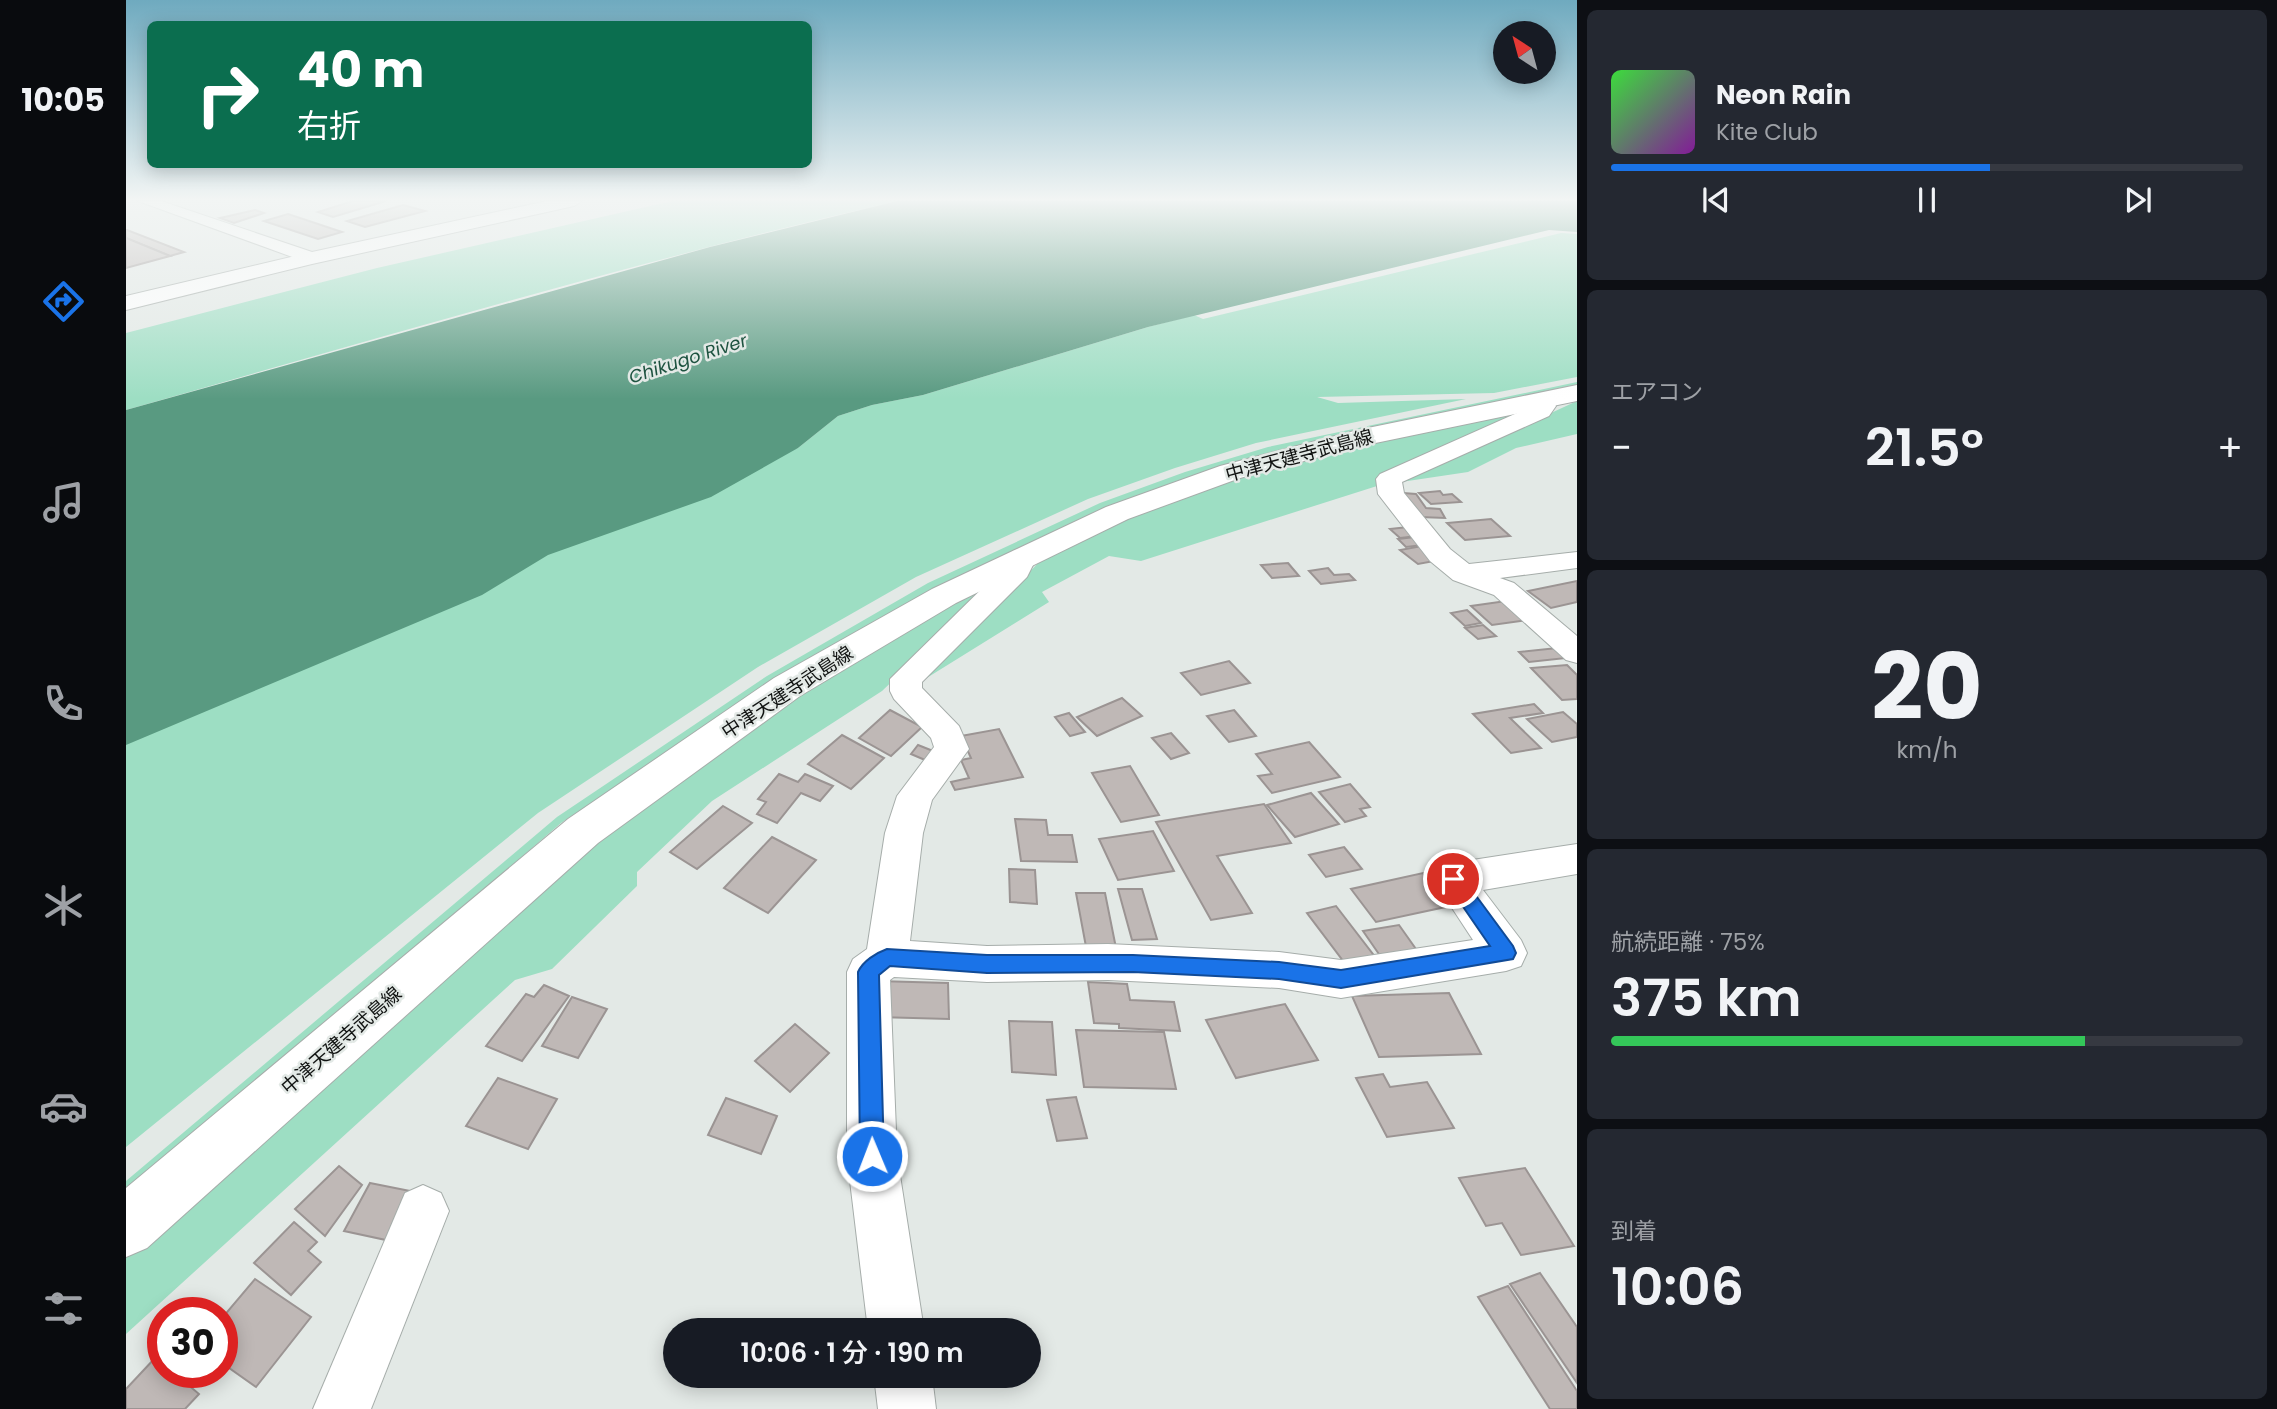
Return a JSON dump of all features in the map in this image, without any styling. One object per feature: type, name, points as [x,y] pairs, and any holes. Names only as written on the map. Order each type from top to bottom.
[{"type":"main road","points":[[126,303],[276,267]]},
{"type":"main road","name":"中津天建寺武島線","points":[[126,1227],[583,831],[787,687],[944,596],[1116,513],[1230,472],[1358,438],[1560,397]]},
{"type":"street","points":[[1560,397],[1541,411],[1389,479],[1391,494],[1440,555],[1463,574],[1504,589],[1577,653]]},
{"type":"street","points":[[887,958],[904,832],[915,796],[952,749],[947,734],[906,691],[906,679],[1017,571],[1023,556]]},
{"type":"street","points":[[1463,574],[1577,560]]},
{"type":"street","points":[[894,1318],[872,1143],[868,972],[887,958],[987,964],[1122,963],[1279,970],[1341,979],[1506,953],[1453,879],[1577,859]]},
{"type":"street","points":[[342,1409],[423,1211]]},
{"type":"street","points":[[904,1388],[907,1409]]},
{"type":"shaded area","points":[[634,267],[126,410],[126,333],[377,268]]},
{"type":"shaded area","points":[[1420,267],[1577,267],[1577,377],[1494,393],[1317,397],[1338,403],[1466,399],[1256,443],[1175,468],[1088,499],[916,577],[758,667],[538,813],[126,1147],[126,735],[562,527],[798,448],[838,416],[872,405],[923,395],[1148,327],[1194,315],[1203,319]]},
{"type":"shaded area","points":[[1577,382],[1577,387],[1109,508],[1014,550],[925,596],[773,683],[561,823],[126,1198],[126,1181],[557,817],[767,676],[928,583],[1100,503],[1185,472],[1268,447]]},
{"type":"shaded area","points":[[1577,401],[1577,434],[1516,448],[1468,472],[1401,482]]},
{"type":"shaded area","points":[[1535,410],[1377,477],[1377,486],[1141,561],[1109,556],[1042,592],[1049,602],[925,679],[1044,557],[1138,513],[1250,474],[1375,440]]},
{"type":"shaded area","points":[[1001,577],[882,691],[712,801],[637,872],[637,886],[552,969],[515,980],[167,1297],[147,1297],[147,1315],[126,1334],[126,1249],[606,830],[798,694]]},
{"type":"water","name":"Chikugo River","points":[[639,267],[1397,267],[1148,327],[923,395],[872,405],[838,416],[798,448],[711,497],[548,555],[482,595],[126,745],[126,410]]},
{"type":"building","points":[[1440,491],[1443,495],[1452,494],[1461,502],[1431,504],[1419,493]]},
{"type":"building","points":[[1403,493],[1416,494],[1426,508],[1440,509],[1445,518],[1420,517]]},
{"type":"building","points":[[1491,519],[1510,536],[1465,540],[1447,523]]},
{"type":"building","points":[[1408,527],[1418,536],[1400,538],[1390,529]]},
{"type":"building","points":[[1415,537],[1423,545],[1406,547],[1398,539]]},
{"type":"building","points":[[1422,546],[1440,560],[1418,564],[1400,550]]},
{"type":"building","points":[[1288,563],[1299,576],[1272,578],[1261,565]]},
{"type":"building","points":[[1328,568],[1334,575],[1349,574],[1355,580],[1321,584],[1309,571]]},
{"type":"building","points":[[1577,581],[1577,602],[1551,608],[1528,591]]},
{"type":"building","points":[[1506,601],[1528,620],[1492,625],[1471,606]]},
{"type":"building","points":[[1467,610],[1481,623],[1465,626],[1451,613]]},
{"type":"building","points":[[1483,625],[1496,636],[1478,639],[1465,628]]},
{"type":"building","points":[[1557,648],[1566,658],[1529,662],[1519,652]]},
{"type":"building","points":[[1229,661],[1250,683],[1201,695],[1181,673]]},
{"type":"building","points":[[1567,665],[1577,675],[1577,699],[1562,700],[1531,668]]},
{"type":"building","points":[[1122,698],[1142,716],[1097,736],[1077,717]]},
{"type":"building","points":[[1534,704],[1543,713],[1510,718],[1541,748],[1511,753],[1473,714]]},
{"type":"building","points":[[890,710],[922,727],[891,756],[859,738]]},
{"type":"building","points":[[1234,710],[1256,736],[1229,742],[1207,716]]},
{"type":"building","points":[[1563,712],[1577,724],[1577,737],[1552,742],[1527,719]]},
{"type":"building","points":[[1069,713],[1085,732],[1070,736],[1055,717]]},
{"type":"building","points":[[999,729],[1023,777],[955,790],[951,782],[969,778],[961,760],[971,758],[961,736]]},
{"type":"building","points":[[1171,733],[1189,753],[1171,759],[1152,738]]},
{"type":"building","points":[[842,735],[884,758],[851,789],[808,764]]},
{"type":"building","points":[[1309,742],[1340,777],[1272,793],[1258,776],[1272,774],[1256,754]]},
{"type":"building","points":[[918,745],[933,751],[925,760],[911,754]]},
{"type":"building","points":[[1130,766],[1159,815],[1121,822],[1092,773]]},
{"type":"building","points":[[779,774],[798,782],[805,774],[833,786],[820,801],[801,793],[777,823],[757,814],[766,802],[758,799]]},
{"type":"building","points":[[1350,784],[1370,807],[1360,809],[1366,816],[1345,822],[1319,792]]},
{"type":"building","points":[[1311,793],[1339,824],[1295,837],[1267,805]]},
{"type":"building","points":[[1264,804],[1291,843],[1217,856],[1252,913],[1211,920],[1156,822]]},
{"type":"building","points":[[723,806],[752,823],[697,869],[670,852]]},
{"type":"building","points":[[1015,819],[1046,820],[1048,835],[1072,835],[1077,862],[1021,861]]},
{"type":"building","points":[[1153,831],[1174,871],[1118,880],[1099,839]]},
{"type":"building","points":[[772,837],[816,860],[768,913],[724,888]]},
{"type":"building","points":[[1344,847],[1362,869],[1326,877],[1309,855]]},
{"type":"building","points":[[1009,869],[1035,870],[1037,904],[1010,902]]},
{"type":"building","points":[[1423,873],[1450,906],[1376,922],[1351,889]]},
{"type":"building","points":[[1118,889],[1142,889],[1157,939],[1132,940]]},
{"type":"building","points":[[1076,893],[1105,893],[1117,953],[1087,952]]},
{"type":"building","points":[[1336,906],[1379,962],[1350,970],[1307,913]]},
{"type":"building","points":[[1399,925],[1428,966],[1392,973],[1363,931]]},
{"type":"building","points":[[877,981],[948,983],[949,1019],[877,1017]]},
{"type":"building","points":[[1088,982],[1127,984],[1130,1000],[1174,1002],[1180,1031],[1119,1028],[1119,1024],[1094,1023]]},
{"type":"building","points":[[544,985],[569,996],[522,1061],[486,1046],[526,994],[534,997]]},
{"type":"building","points":[[1449,993],[1481,1054],[1379,1057],[1352,996]]},
{"type":"building","points":[[572,997],[607,1009],[578,1058],[542,1046]]},
{"type":"building","points":[[1285,1004],[1318,1060],[1236,1078],[1206,1020]]},
{"type":"building","points":[[1009,1021],[1052,1022],[1056,1075],[1012,1072]]},
{"type":"building","points":[[795,1024],[829,1053],[790,1092],[755,1061]]},
{"type":"building","points":[[1076,1030],[1164,1032],[1176,1089],[1084,1087]]},
{"type":"building","points":[[1383,1074],[1390,1087],[1427,1082],[1454,1128],[1387,1137],[1356,1078]]},
{"type":"building","points":[[498,1078],[557,1099],[528,1149],[466,1126]]},
{"type":"building","points":[[1076,1097],[1087,1138],[1057,1141],[1047,1100]]},
{"type":"building","points":[[726,1098],[777,1116],[761,1154],[708,1135]]},
{"type":"building","points":[[339,1166],[362,1185],[325,1236],[295,1209]]},
{"type":"building","points":[[1525,1168],[1574,1246],[1521,1255],[1502,1223],[1486,1226],[1459,1178]]},
{"type":"building","points":[[370,1183],[410,1191],[386,1240],[344,1231]]},
{"type":"building","points":[[294,1222],[317,1242],[308,1251],[321,1262],[291,1295],[254,1263]]},
{"type":"building","points":[[1540,1273],[1577,1327],[1577,1383],[1510,1284]]},
{"type":"building","points":[[255,1279],[311,1317],[256,1387],[238,1374],[238,1299]]},
{"type":"building","points":[[1508,1286],[1577,1391],[1577,1409],[1550,1409],[1478,1297]]},
{"type":"building","points":[[147,1367],[147,1388],[192,1388],[199,1394],[185,1409],[126,1409],[126,1389]]},
{"type":"route","points":[[872,1156],[868,972],[887,958],[987,964],[1133,963],[1279,970],[1341,979],[1506,953],[1453,879]]}]
